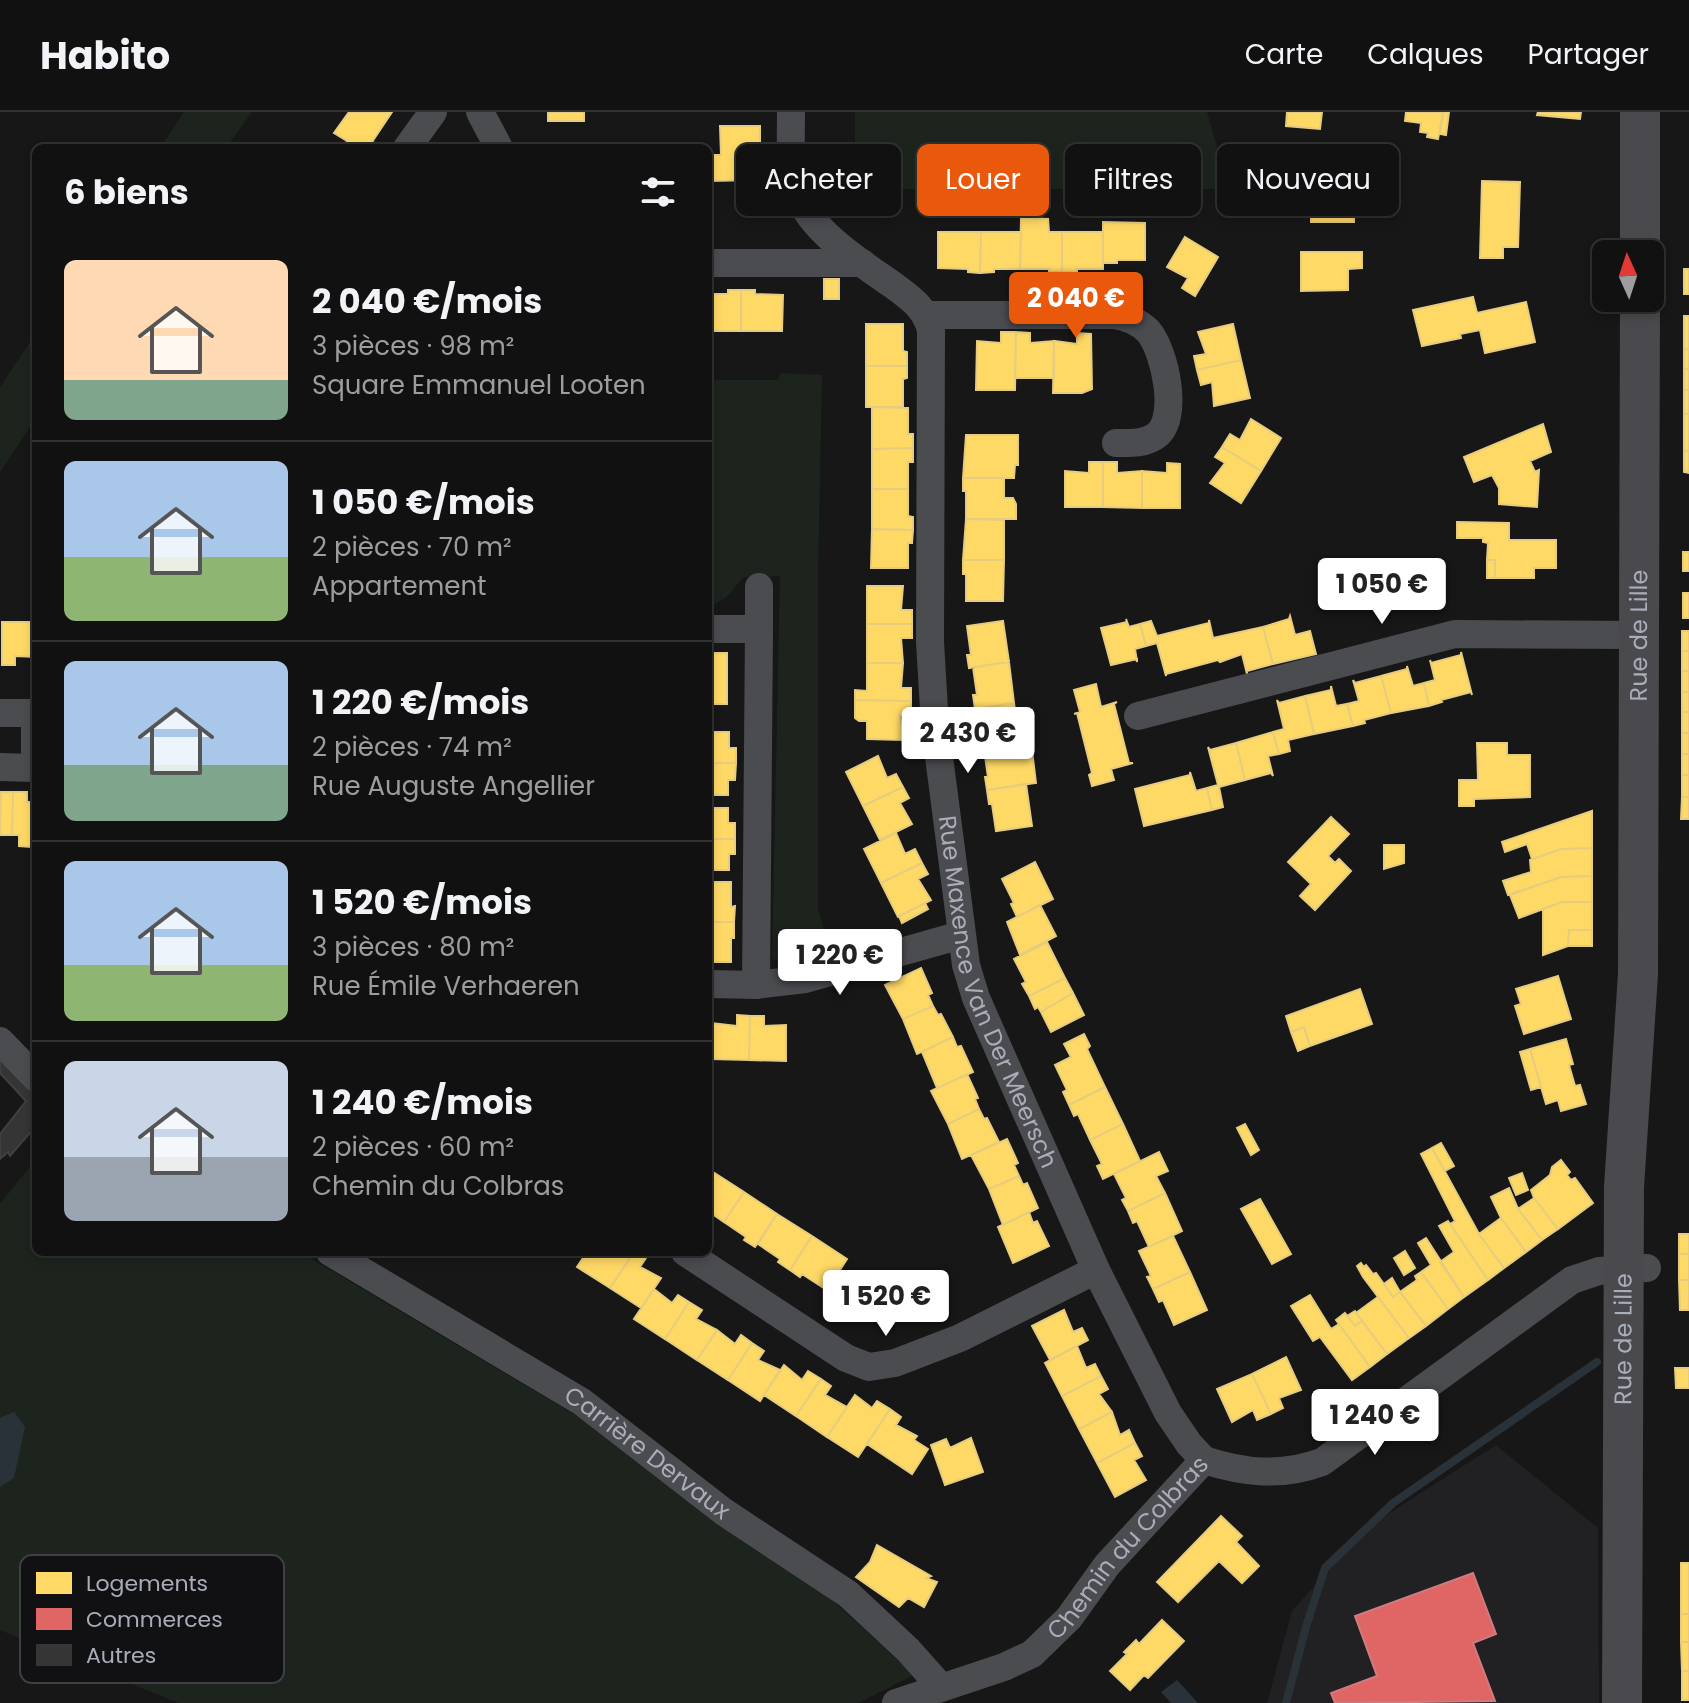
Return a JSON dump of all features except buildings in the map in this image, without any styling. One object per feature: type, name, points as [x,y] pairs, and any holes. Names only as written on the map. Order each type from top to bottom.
[{"type":"main road","points":[[1640,240],[1641,117]]},
{"type":"main road","name":"Rue de Lille","points":[[1640,312],[1638,974],[1626,1158],[1635,1268],[1645,1703]]},
{"type":"main road","name":"Rue de Lille","points":[[1622,1703],[1635,1268]]},
{"type":"street","points":[[410,144],[433,112]]},
{"type":"street","points":[[480,112],[497,144]]},
{"type":"street","points":[[791,112],[791,153],[798,195],[806,211],[818,226],[862,263],[918,303],[927,315],[1114,315],[1140,324],[1150,334],[1160,353],[1165,373],[1168,409],[1164,426],[1157,436],[1143,441],[1116,443]]},
{"type":"street","points":[[712,263],[862,263]]},
{"type":"street","name":"Rue Maxence Van Der Meersch","points":[[927,315],[932,346],[930,642],[935,726],[966,965],[976,998],[1096,1270],[1168,1413],[1204,1460]]},
{"type":"street","points":[[756,985],[759,587]]},
{"type":"street","points":[[712,629],[759,629]]},
{"type":"street","points":[[1138,716],[1455,634],[1639,635]]},
{"type":"street","points":[[0,713],[32,713]]},
{"type":"street","points":[[0,767],[32,768]]},
{"type":"street","points":[[712,984],[756,985],[818,976],[961,935]]},
{"type":"street","points":[[0,1041],[32,1074]]},
{"type":"street","name":"Carrière Dervaux","points":[[337,1256],[582,1402],[724,1512],[848,1594],[915,1657],[941,1687]]},
{"type":"street","points":[[691,1256],[846,1358],[869,1367],[895,1363],[949,1343],[1096,1270]]},
{"type":"street","name":"Chemin du Colbras","points":[[896,1703],[1019,1662],[1045,1644],[1069,1618],[1107,1565],[1204,1460],[1249,1472],[1277,1473],[1322,1462],[1572,1280],[1599,1271],[1635,1268]]},
{"type":"shaded area","points":[[184,112],[252,112],[229,144],[163,144]]},
{"type":"shaded area","points":[[855,112],[1207,112],[1217,147],[1217,189],[1201,189],[1201,144],[1065,144],[1065,189],[1049,189],[1049,144],[917,144],[917,189],[901,189],[901,144],[855,144]]},
{"type":"shaded area","points":[[32,339],[32,424],[0,472],[0,387]]},
{"type":"shaded area","points":[[781,373],[822,375],[818,575],[818,908],[831,953],[782,962],[772,959],[780,576],[743,577],[727,597],[712,606],[712,380],[778,380]]},
{"type":"shaded area","points":[[32,1164],[32,1256],[307,1256],[592,1425],[817,1586],[914,1675],[858,1703],[178,1703],[129,1683],[284,1683],[284,1555],[20,1555],[20,1638],[0,1630],[0,1204]]},
{"type":"shaded area","points":[[14,1412],[25,1427],[14,1478],[0,1487],[0,1418]]},
{"type":"shaded area","points":[[1496,1445],[1598,1528],[1599,1703],[1267,1703],[1292,1611],[1366,1528]]},
{"type":"shaded area","points":[[1177,1680],[1198,1703],[1171,1703],[1161,1692]]},
{"type":"waterway","points":[[1286,1703],[1325,1568],[1393,1503],[1597,1362]]}]
